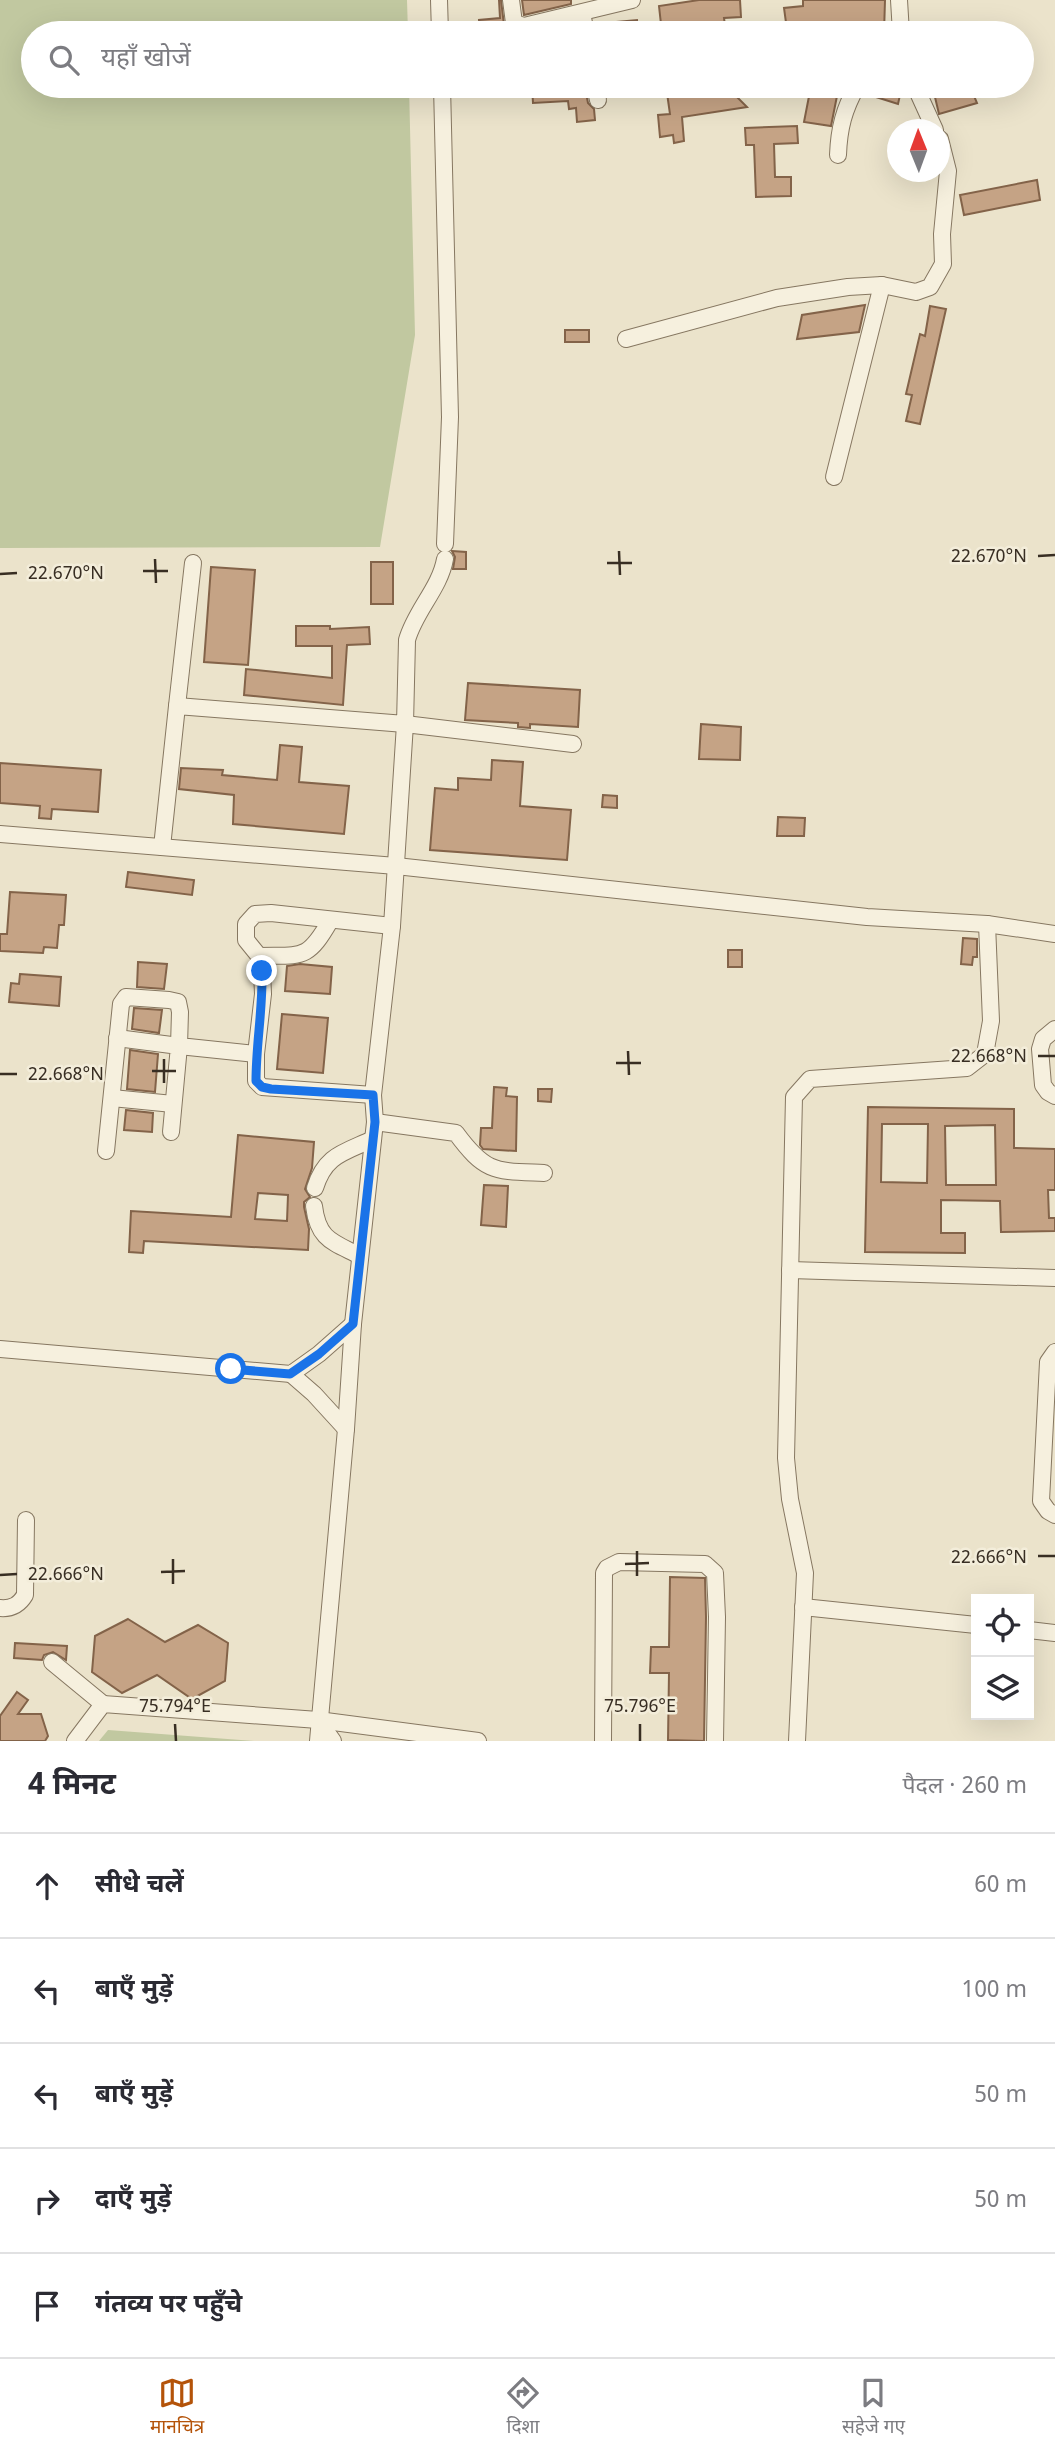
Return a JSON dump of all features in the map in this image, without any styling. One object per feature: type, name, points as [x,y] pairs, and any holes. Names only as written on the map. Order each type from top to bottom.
[{"type":"street","points":[[439,0],[440,21]]},
{"type":"street","points":[[511,0],[514,21]]},
{"type":"street","points":[[546,21],[632,0]]},
{"type":"street","points":[[899,0],[900,21]]},
{"type":"street","points":[[582,13],[584,21]]},
{"type":"street","points":[[317,1741],[353,1324],[375,1122],[373,1095],[392,926],[405,724],[407,640],[410,629],[441,573],[445,551],[450,398],[442,98]]},
{"type":"street","points":[[838,155],[844,108],[850,98]]},
{"type":"street","points":[[920,98],[930,119]]},
{"type":"street","points":[[626,339],[777,298],[848,287],[882,285],[916,292],[925,290],[930,287],[943,264],[942,234],[947,182]]},
{"type":"street","points":[[834,477],[882,285]]},
{"type":"street","points":[[162,846],[193,564]]},
{"type":"street","points":[[177,706],[405,724],[573,744]]},
{"type":"street","points":[[0,834],[396,866],[867,916],[988,924],[1055,934]]},
{"type":"street","points":[[373,1095],[262,1087],[256,1081],[262,971],[259,956],[246,940],[246,924],[255,915],[271,913],[392,926]]},
{"type":"street","points":[[259,956],[297,955],[310,951],[330,921]]},
{"type":"street","points":[[797,1741],[805,1573],[790,1499],[786,1458],[794,1097],[810,1079],[967,1068],[985,1054],[991,1021],[988,924]]},
{"type":"street","points":[[106,1150],[121,1004],[126,997],[178,1002],[179,1046],[171,1132]]},
{"type":"street","points":[[1055,1029],[1043,1039],[1040,1049],[1043,1085],[1055,1096]]},
{"type":"street","points":[[117,1038],[256,1054]]},
{"type":"street","points":[[112,1098],[173,1104]]},
{"type":"street","points":[[375,1122],[456,1133],[472,1155],[487,1167],[544,1173]]},
{"type":"street","points":[[315,1188],[320,1170],[331,1159],[373,1139]]},
{"type":"street","points":[[314,1206],[319,1230],[360,1256]]},
{"type":"street","points":[[790,1270],[1055,1278]]},
{"type":"street","points":[[290,1374],[319,1354],[353,1324]]},
{"type":"street","points":[[0,1349],[290,1374],[314,1394],[346,1429]]},
{"type":"street","points":[[1055,1352],[1048,1362],[1041,1501],[1048,1511],[1055,1515]]},
{"type":"street","points":[[0,1608],[20,1604],[25,1595],[26,1520]]},
{"type":"street","points":[[603,1741],[604,1573],[607,1568],[619,1562],[705,1564],[715,1573],[715,1741]]},
{"type":"street","points":[[803,1606],[971,1624]]},
{"type":"street","points":[[1034,1631],[1055,1633]]},
{"type":"street","points":[[52,1662],[103,1704],[318,1720],[478,1741]]},
{"type":"street","points":[[75,1741],[103,1704]]},
{"type":"street","points":[[318,1720],[333,1741]]},
{"type":"green space","points":[[0,0],[407,0],[408,21],[21,21],[21,98],[409,98],[415,335],[380,547],[0,548]]},
{"type":"green space","points":[[108,1730],[254,1741],[99,1741]]},
{"type":"building","points":[[501,0],[504,21],[479,21],[479,20],[500,18]]},
{"type":"building","points":[[522,0],[571,0],[571,4],[524,15]]},
{"type":"building","points":[[699,0],[740,0],[741,17],[724,18],[724,21],[661,21],[659,6]]},
{"type":"building","points":[[803,0],[885,0],[884,21],[786,21],[784,8],[803,6]]},
{"type":"building","points":[[533,98],[587,98],[594,109],[595,120],[577,122],[576,108],[569,109],[568,101],[533,103]]},
{"type":"building","points":[[668,98],[738,98],[747,107],[682,117],[684,141],[674,143],[673,135],[660,137],[658,115],[670,114]]},
{"type":"building","points":[[809,98],[837,98],[831,126],[804,122]]},
{"type":"building","points":[[879,98],[899,98],[898,104]]},
{"type":"building","points":[[935,98],[975,98],[977,103],[939,114]]},
{"type":"building","points":[[797,126],[798,143],[774,144],[775,177],[791,177],[791,196],[756,197],[754,145],[746,145],[745,128]]},
{"type":"building","points":[[1037,180],[1040,200],[964,215],[960,195]]},
{"type":"building","points":[[865,305],[859,332],[797,339],[802,315]]},
{"type":"building","points":[[930,306],[946,309],[920,424],[906,421],[912,395],[906,394],[920,334],[925,336]]},
{"type":"building","points":[[565,330],[589,330],[589,342],[565,342]]},
{"type":"building","points":[[452,551],[466,552],[466,569],[453,569],[455,557]]},
{"type":"building","points":[[371,562],[393,562],[393,604],[371,604]]},
{"type":"building","points":[[211,567],[255,570],[248,665],[204,662]]},
{"type":"building","points":[[296,626],[330,626],[330,629],[369,627],[370,644],[347,645],[343,705],[244,695],[246,669],[332,678],[332,646],[296,646]]},
{"type":"building","points":[[468,683],[580,690],[578,727],[530,724],[530,728],[518,727],[518,723],[465,720]]},
{"type":"building","points":[[701,724],[741,727],[740,760],[699,759]]},
{"type":"building","points":[[280,745],[302,747],[299,782],[349,786],[344,834],[233,824],[234,795],[179,789],[181,768],[223,770],[222,775],[277,780]]},
{"type":"building","points":[[492,760],[523,762],[520,806],[571,810],[567,860],[430,850],[435,788],[458,790],[458,778],[491,780]]},
{"type":"building","points":[[0,763],[101,770],[98,812],[52,809],[51,819],[39,818],[40,806],[0,803]]},
{"type":"building","points":[[603,795],[617,796],[617,808],[602,807]]},
{"type":"building","points":[[778,817],[805,818],[804,836],[777,836]]},
{"type":"building","points":[[128,872],[194,880],[192,895],[126,887]]},
{"type":"building","points":[[10,892],[66,895],[64,925],[59,925],[57,948],[44,947],[43,953],[0,951],[0,934],[7,934]]},
{"type":"building","points":[[963,938],[977,939],[977,957],[973,957],[972,965],[961,964]]},
{"type":"building","points":[[728,950],[742,950],[742,967],[728,967]]},
{"type":"building","points":[[138,962],[167,964],[164,989],[137,987]]},
{"type":"building","points":[[300,964],[332,967],[330,994],[285,991],[287,966]]},
{"type":"building","points":[[20,974],[61,977],[59,1006],[9,1002],[11,983],[19,984]]},
{"type":"building","points":[[134,1008],[162,1010],[159,1033],[132,1029]]},
{"type":"building","points":[[282,1014],[328,1018],[323,1073],[277,1069]]},
{"type":"building","points":[[130,1050],[158,1054],[155,1092],[127,1089]]},
{"type":"building","points":[[494,1087],[507,1088],[506,1096],[517,1097],[516,1151],[483,1149],[480,1145],[481,1128],[492,1128]]},
{"type":"building","points":[[538,1089],[552,1089],[551,1102],[538,1101]]},
{"type":"building","points":[[868,1107],[1014,1109],[1014,1148],[1055,1149],[1055,1190],[1048,1190],[1049,1218],[1055,1218],[1055,1231],[1001,1232],[1000,1201],[941,1200],[941,1233],[965,1233],[965,1253],[865,1252]],"holes":[[[882,1124],[928,1124],[927,1183],[881,1182]],[[995,1125],[996,1185],[946,1185],[945,1126]]]},
{"type":"building","points":[[126,1110],[153,1113],[152,1132],[124,1130]]},
{"type":"building","points":[[238,1135],[314,1142],[312,1168],[305,1189],[310,1197],[304,1202],[309,1229],[308,1250],[144,1241],[143,1253],[129,1252],[131,1211],[231,1217]],"holes":[[[258,1193],[288,1195],[287,1221],[255,1219]]]},
{"type":"building","points":[[484,1185],[508,1186],[506,1227],[481,1225]]},
{"type":"building","points":[[670,1577],[705,1578],[704,1741],[668,1740],[669,1673],[650,1673],[651,1647],[669,1647]]},
{"type":"building","points":[[128,1619],[165,1642],[198,1625],[228,1643],[225,1681],[192,1699],[157,1675],[122,1693],[92,1672],[95,1636]]},
{"type":"building","points":[[15,1643],[67,1646],[66,1660],[53,1652],[44,1655],[42,1660],[14,1658]]},
{"type":"building","points":[[17,1692],[28,1700],[18,1714],[41,1714],[48,1736],[45,1741],[0,1741],[0,1716]]},
{"type":"route","points":[[231,1369],[290,1374],[319,1354],[353,1324],[375,1122],[373,1095],[271,1089],[262,1087],[256,1081],[262,971]]}]
